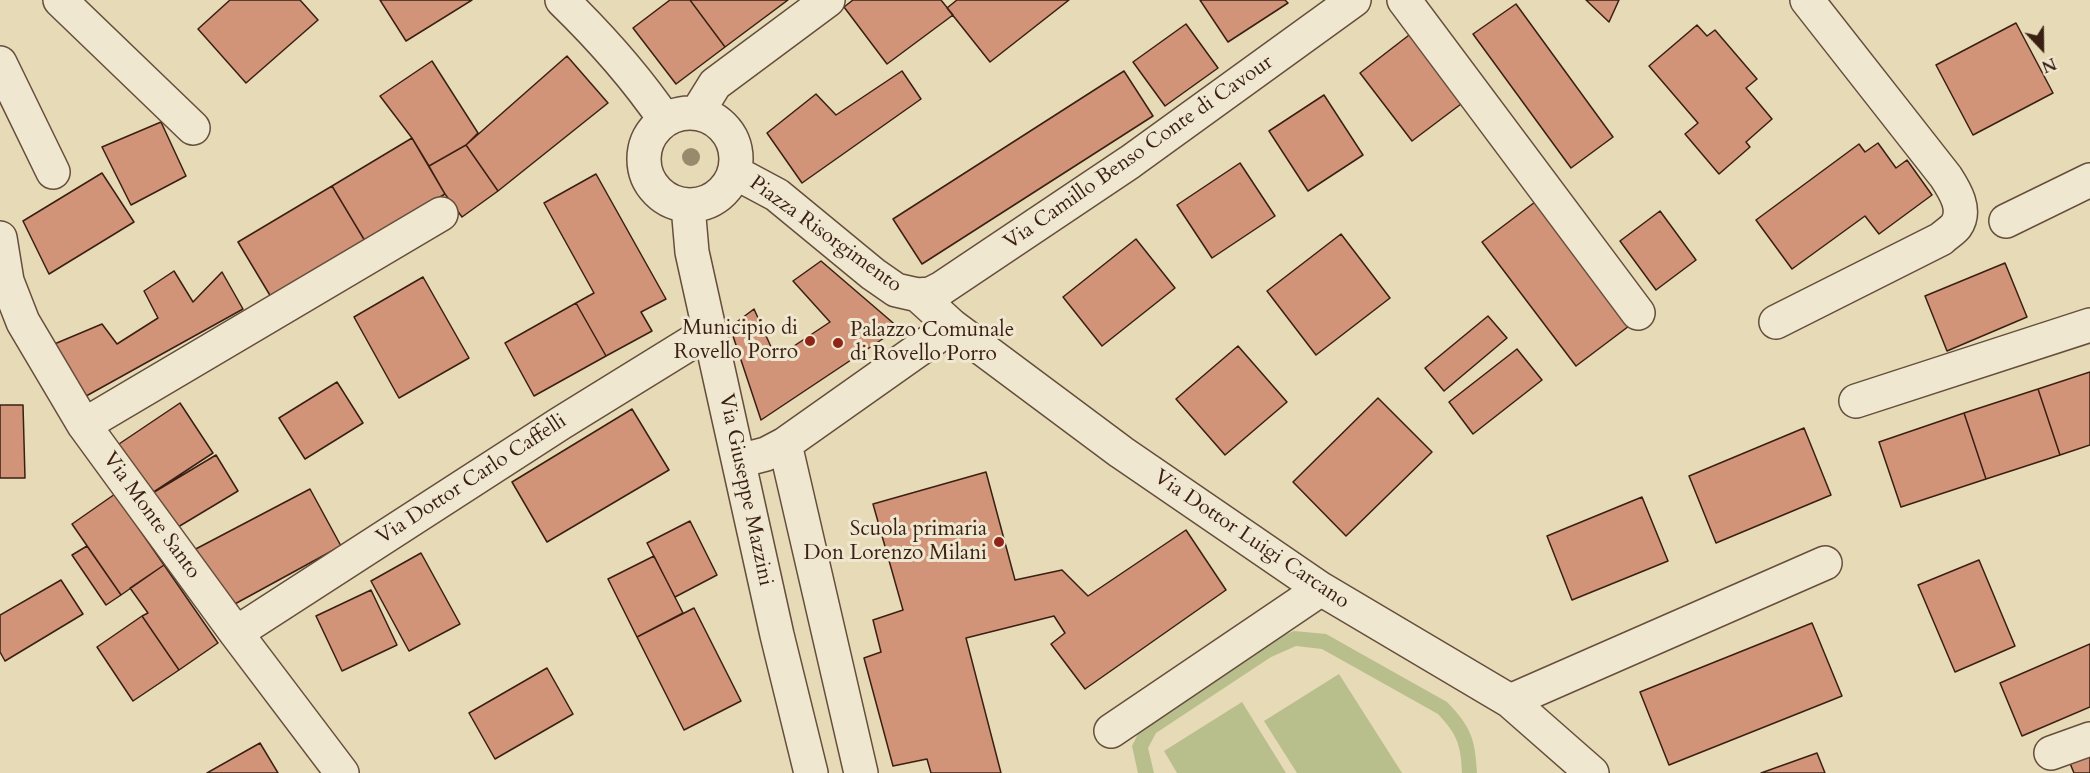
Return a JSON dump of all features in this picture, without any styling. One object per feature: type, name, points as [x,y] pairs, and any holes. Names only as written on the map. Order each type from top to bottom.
[{"type":"street","points":[[60,0],[193,128]]},
{"type":"street","points":[[562,0],[600,38],[642,87],[665,120]]},
{"type":"street","points":[[697,113],[715,84],[828,0]]},
{"type":"street","name":"Via Camillo Benso Conte di Cavour","points":[[918,295],[930,294],[942,288],[1082,195],[1267,65],[1354,0]]},
{"type":"street","points":[[1404,0],[1638,313]]},
{"type":"street","points":[[1776,322],[1941,239],[1956,226],[1960,214],[1958,196],[1946,177],[1806,0]]},
{"type":"street","points":[[0,63],[53,172]]},
{"type":"street","points":[[697,113],[712,118],[724,128],[733,141],[736,156],[734,172],[728,186],[717,197],[703,204],[688,206],[673,202],[661,195],[651,184],[645,171],[643,157],[646,142],[654,129],[665,120],[675,115],[697,113]]},
{"type":"street","name":"Piazza Risorgimento","points":[[734,172],[777,195],[873,274],[896,290],[918,295]]},
{"type":"street","points":[[2006,221],[2090,180]]},
{"type":"street","name":"Via Giuseppe Mazzini","points":[[688,206],[692,252],[777,635],[811,773]]},
{"type":"street","points":[[84,425],[441,214]]},
{"type":"street","name":"Via Monte Santo","points":[[0,238],[7,281],[23,322],[84,425],[342,773]]},
{"type":"street","name":"Via Dottor Luigi Carcano","points":[[918,295],[952,326],[1121,452],[1322,589],[1510,701],[1592,773]]},
{"type":"street","points":[[1856,401],[2090,325]]},
{"type":"street","points":[[739,461],[766,454],[785,444],[952,326]]},
{"type":"street","name":"Via Dottor Carlo Caffelli","points":[[236,633],[561,423],[710,331]]},
{"type":"street","points":[[785,444],[861,773]]},
{"type":"street","points":[[1510,701],[1825,563]]},
{"type":"street","points":[[1112,731],[1322,589]]},
{"type":"street","points":[[2051,753],[2090,739]]},
{"type":"green space","points":[[1294,631],[1326,634],[1447,702],[1467,726],[1475,751],[1477,773],[1462,773],[1457,740],[1438,714],[1322,649],[1296,646],[1271,657],[1156,733],[1148,748],[1154,773],[1138,773],[1132,746],[1144,722],[1264,643]]},
{"type":"green space","points":[[1339,674],[1402,773],[1297,773],[1264,721]]},
{"type":"green space","points":[[1242,702],[1286,773],[1177,773],[1164,751]]},
{"type":"building","points":[[230,0],[300,0],[318,20],[246,83],[198,29]]},
{"type":"building","points":[[380,0],[472,0],[406,41]]},
{"type":"building","points":[[670,0],[690,0],[725,47],[676,84],[633,28]]},
{"type":"building","points":[[690,0],[788,0],[725,47]]},
{"type":"building","points":[[853,0],[941,0],[953,15],[887,64],[844,7]]},
{"type":"building","points":[[957,0],[1069,0],[990,62],[947,8]]},
{"type":"building","points":[[1200,0],[1285,0],[1288,3],[1228,42]]},
{"type":"building","points":[[1586,0],[1619,0],[1609,22]]},
{"type":"building","points":[[1516,4],[1613,137],[1571,168],[1473,34]]},
{"type":"building","points":[[2016,23],[2053,93],[1973,135],[1936,65]]},
{"type":"building","points":[[1186,24],[1218,68],[1165,106],[1133,62]]},
{"type":"building","points":[[1697,25],[1707,36],[1715,30],[1757,79],[1746,88],[1772,119],[1746,142],[1750,147],[1719,174],[1685,134],[1698,123],[1649,66]]},
{"type":"building","points":[[1413,32],[1465,101],[1412,141],[1360,73]]},
{"type":"building","points":[[567,56],[608,103],[498,191],[466,145]]},
{"type":"building","points":[[432,61],[478,133],[466,145],[429,166],[412,138],[380,96]]},
{"type":"building","points":[[902,71],[921,99],[802,183],[767,133],[816,94],[836,115]]},
{"type":"building","points":[[1124,71],[1153,116],[922,264],[893,219]]},
{"type":"building","points":[[1324,95],[1363,155],[1308,191],[1269,131]]},
{"type":"building","points":[[161,122],[186,176],[131,205],[102,147]]},
{"type":"building","points":[[412,138],[445,194],[365,241],[332,186]]},
{"type":"building","points":[[1878,143],[1896,168],[1907,160],[1932,195],[1879,234],[1865,216],[1792,269],[1756,220],[1859,144],[1865,152]]},
{"type":"building","points":[[466,145],[498,191],[462,217],[429,166]]},
{"type":"building","points":[[1240,163],[1275,216],[1212,258],[1177,205]]},
{"type":"building","points":[[102,173],[134,222],[49,274],[23,221]]},
{"type":"building","points":[[596,174],[666,299],[641,312],[652,331],[606,356],[576,303],[594,293],[544,203]]},
{"type":"building","points":[[332,186],[365,241],[271,297],[238,242]]},
{"type":"building","points":[[1539,199],[1633,323],[1576,366],[1482,242]]},
{"type":"building","points":[[1660,211],[1696,260],[1656,290],[1620,241]]},
{"type":"building","points":[[1341,234],[1390,298],[1316,355],[1267,291]]},
{"type":"building","points":[[1136,239],[1175,288],[1102,346],[1063,297]]},
{"type":"building","name":"Palazzo Comunale di Rovello Porro","points":[[821,261],[899,328],[761,420],[730,327],[754,309],[776,358],[830,322],[793,281]]},
{"type":"building","points":[[2005,263],[2027,317],[1947,351],[1925,296]]},
{"type":"building","points":[[174,271],[193,302],[222,272],[243,309],[79,400],[52,345],[102,324],[117,344],[158,318],[144,291]]},
{"type":"building","points":[[423,277],[469,358],[399,398],[354,317]]},
{"type":"building","points":[[576,303],[606,356],[534,396],[505,343]]},
{"type":"building","points":[[1488,316],[1507,338],[1444,391],[1425,368]]},
{"type":"building","points":[[1238,346],[1287,402],[1225,455],[1176,399]]},
{"type":"building","points":[[1517,349],[1542,380],[1473,434],[1449,402]]},
{"type":"building","points":[[2090,372],[2090,445],[2060,455],[2038,389]]},
{"type":"building","points":[[337,382],[363,423],[305,459],[279,418]]},
{"type":"building","points":[[2038,389],[2060,455],[1986,479],[1964,413]]},
{"type":"building","points":[[1378,398],[1432,452],[1346,536],[1293,482]]},
{"type":"building","points":[[180,403],[213,453],[146,497],[113,448]]},
{"type":"building","points":[[0,405],[23,405],[25,478],[0,478]]},
{"type":"building","points":[[632,409],[669,470],[547,542],[512,482]]},
{"type":"building","points":[[1964,413],[1986,479],[1901,507],[1879,442]]},
{"type":"building","points":[[1804,428],[1831,495],[1716,543],[1689,476]]},
{"type":"building","points":[[216,455],[238,491],[173,530],[151,494]]},
{"type":"building","points":[[986,472],[1015,580],[1062,570],[1088,596],[1186,530],[1226,590],[1085,689],[1051,644],[1065,633],[1054,616],[966,638],[1001,773],[931,773],[927,759],[893,766],[864,658],[881,652],[873,620],[903,610],[873,504]]},
{"type":"building","points":[[310,489],[341,546],[233,605],[190,552]]},
{"type":"building","points":[[115,494],[164,565],[121,595],[72,524]]},
{"type":"building","points":[[1642,497],[1668,561],[1572,600],[1547,536]]},
{"type":"building","points":[[690,521],[717,575],[675,597],[647,543]]},
{"type":"building","points":[[87,546],[121,595],[106,605],[72,555]]},
{"type":"building","points":[[421,553],[460,624],[409,651],[371,581]]},
{"type":"building","points":[[654,556],[683,613],[637,637],[608,579]]},
{"type":"building","points":[[1979,560],[2015,646],[1955,672],[1918,585]]},
{"type":"building","points":[[164,565],[218,643],[179,670],[142,616],[148,613],[130,588]]},
{"type":"building","points":[[61,580],[83,614],[5,661],[0,652],[0,615]]},
{"type":"building","points":[[371,590],[397,645],[342,671],[316,616]]},
{"type":"building","points":[[694,608],[741,701],[684,730],[637,637]]},
{"type":"building","points":[[142,616],[179,670],[133,701],[97,647]]},
{"type":"building","points":[[1812,623],[1842,696],[1669,765],[1640,692]]},
{"type":"building","points":[[2090,644],[2090,707],[2022,736],[2000,683]]},
{"type":"building","points":[[547,668],[573,714],[495,759],[469,713]]},
{"type":"building","points":[[260,743],[278,773],[207,773]]},
{"type":"building","points":[[2090,752],[2090,773],[2074,773],[2069,761]]},
{"type":"building","points":[[1817,753],[1825,773],[1761,773]]},
{"type":"place","name":"Municipio di Rovello Porro","points":[[810,341]]},
{"type":"place","name":"Palazzo Comunale di Rovello Porro","points":[[838,343]]},
{"type":"place","name":"Scuola primaria Don Lorenzo Milani","points":[[999,542]]}]
